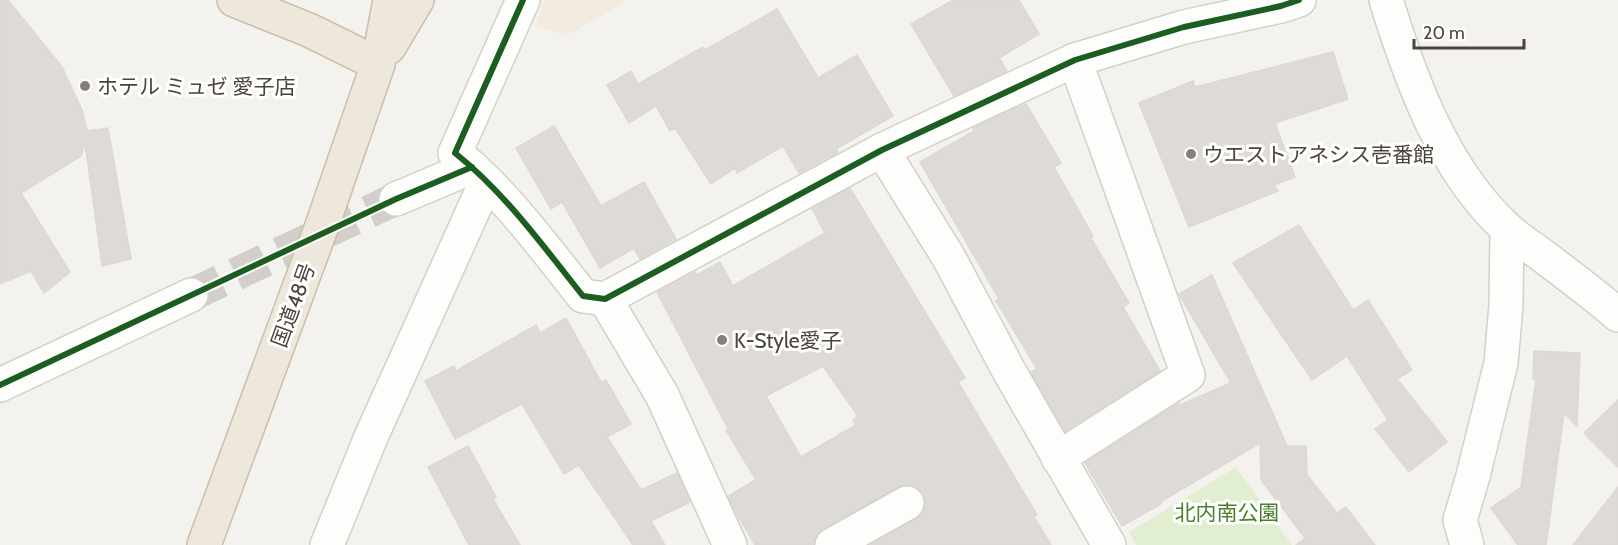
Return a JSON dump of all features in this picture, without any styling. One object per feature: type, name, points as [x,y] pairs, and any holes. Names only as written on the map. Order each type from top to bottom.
[{"type":"highway","points":[[234,0],[309,30],[378,64]]},
{"type":"highway","points":[[378,64],[390,0]]},
{"type":"highway","points":[[378,64],[417,0]]},
{"type":"highway","name":"国道48号","points":[[204,545],[323,223],[378,64]]},
{"type":"street","points":[[523,0],[455,153],[479,174],[516,213],[583,296],[605,298],[882,150],[1075,60],[1184,27],[1299,0]]},
{"type":"street","points":[[1386,0],[1421,100],[1449,155],[1482,203],[1507,229],[1593,293],[1618,315]]},
{"type":"street","points":[[1058,458],[1188,375],[1075,60]]},
{"type":"street","points":[[882,150],[949,258],[1058,458],[1109,545]]},
{"type":"street","points":[[396,199],[479,174]]},
{"type":"street","points":[[327,545],[479,174]]},
{"type":"street","points":[[1467,545],[1460,520],[1501,363],[1506,305],[1507,229]]},
{"type":"street","points":[[0,385],[191,295]]},
{"type":"street","points":[[605,298],[662,395],[730,545]]},
{"type":"street","points":[[832,545],[907,503]]},
{"type":"shaded area","points":[[544,0],[628,0],[566,36],[535,26]]},
{"type":"green space","name":"北内南公園","points":[[1236,467],[1292,545],[1136,545],[1129,532]]},
{"type":"building","points":[[0,0],[8,0],[62,67],[82,110],[87,131],[108,128],[131,259],[102,266],[85,143],[81,156],[21,193],[70,272],[44,293],[31,271],[0,284]]},
{"type":"building","points":[[953,0],[1019,0],[1039,34],[999,58],[1007,71],[954,96],[911,24]]},
{"type":"building","points":[[777,9],[818,78],[857,55],[893,116],[836,149],[838,152],[799,173],[783,146],[737,173],[735,168],[711,184],[675,128],[670,131],[656,106],[629,123],[607,85],[631,71],[638,84],[703,47],[705,50]]},
{"type":"building","points":[[1333,52],[1348,99],[1275,123],[1295,177],[1274,185],[1278,191],[1189,227],[1139,103],[1193,81],[1195,87]]},
{"type":"building","points":[[1026,104],[1061,163],[1054,167],[1093,236],[1091,238],[1129,303],[1123,307],[1160,371],[1065,431],[1031,372],[1037,369],[996,301],[999,299],[920,162],[974,131],[973,128]]},
{"type":"building","points":[[554,126],[601,206],[644,182],[676,239],[640,259],[634,248],[600,268],[562,202],[551,209],[516,148]]},
{"type":"building","points":[[850,188],[965,378],[958,382],[1037,515],[1034,517],[1051,545],[870,545],[923,513],[926,504],[924,494],[917,487],[908,484],[898,487],[823,529],[816,536],[813,545],[755,545],[728,496],[756,480],[726,430],[728,429],[657,292],[695,272],[697,275],[720,262],[733,286],[825,233],[812,209]],"holes":[[[823,366],[858,416],[853,420],[856,425],[801,457],[766,396]]]},
{"type":"building","points":[[1299,225],[1353,310],[1368,300],[1412,370],[1397,379],[1447,442],[1409,472],[1375,429],[1388,420],[1347,356],[1312,380],[1233,263]]},
{"type":"building","points":[[1212,275],[1287,446],[1306,446],[1307,475],[1337,513],[1346,507],[1375,545],[1296,545],[1305,538],[1261,480],[1260,443],[1122,526],[1085,463],[1179,403],[1180,405],[1231,383],[1179,294]]},
{"type":"building","points":[[566,318],[601,382],[606,380],[631,424],[607,437],[641,490],[677,473],[690,502],[651,521],[665,545],[633,545],[579,465],[564,474],[522,404],[455,439],[425,381],[454,366],[456,371],[536,325],[540,333]]},
{"type":"building","points":[[1534,351],[1580,353],[1577,426],[1564,413],[1546,545],[1518,545],[1491,508],[1521,487],[1536,379],[1533,379]]},
{"type":"building","points":[[1618,400],[1618,467],[1584,433]]},
{"type":"building","points":[[468,446],[496,497],[493,499],[520,545],[469,545],[428,467]]},
{"type":"building","points":[[1618,487],[1618,545],[1573,545]]},
{"type":"tunnel","points":[[191,295],[396,199]]},
{"type":"cycle path","points":[[523,0],[455,153],[507,203],[583,296],[605,299],[882,150],[1075,60],[1184,27],[1299,0]]},
{"type":"cycle path","points":[[0,385],[396,199],[472,167]]},
{"type":"place","name":"ホテル ミュゼ 愛子店","points":[[85,86]]},
{"type":"place","name":"ウエストアネシス壱番館","points":[[1191,154]]},
{"type":"place","name":"K-Style愛子","points":[[722,340]]}]
